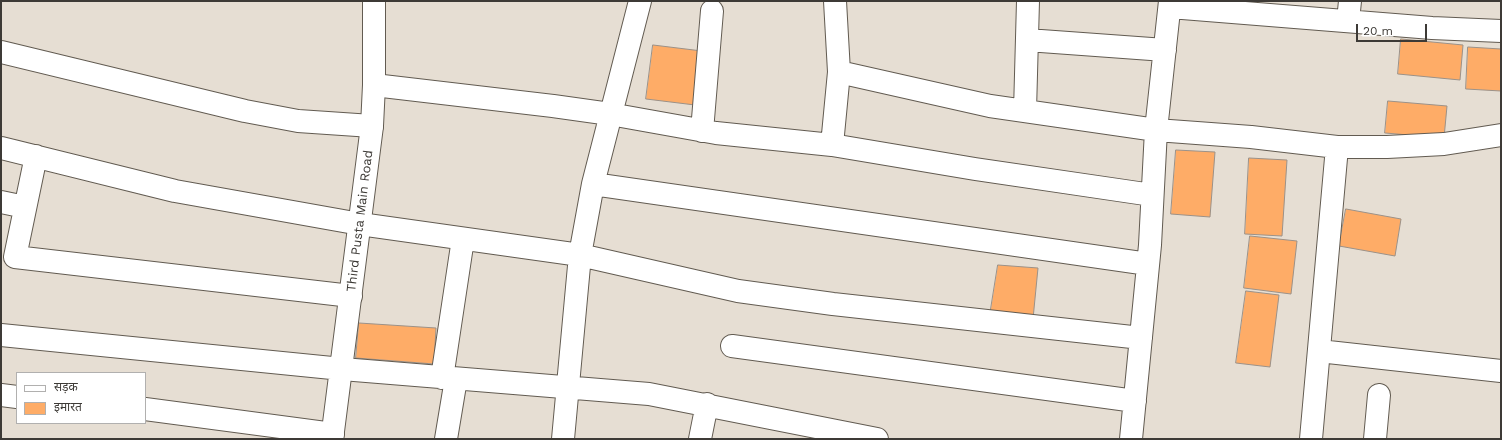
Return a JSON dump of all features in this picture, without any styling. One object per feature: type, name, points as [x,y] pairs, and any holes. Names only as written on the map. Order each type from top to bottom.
[{"type":"street","name":"Third Pusta Main Road","points":[[332,437],[342,369],[372,126],[374,85],[374,1]]},
{"type":"street","points":[[832,145],[839,72],[835,1]]},
{"type":"street","points":[[1025,111],[1028,1]]},
{"type":"street","points":[[563,439],[580,255],[593,184],[636,2]]},
{"type":"street","points":[[1131,439],[1148,264],[1156,130],[1170,4],[1349,11],[1432,28],[1501,31]]},
{"type":"street","points":[[702,131],[712,11]]},
{"type":"street","points":[[1027,40],[1165,50]]},
{"type":"street","points":[[1,52],[245,112],[298,121],[372,126]]},
{"type":"street","points":[[839,72],[975,103],[1156,130],[1251,137],[1337,147],[1387,147],[1444,144],[1501,135]]},
{"type":"street","points":[[374,85],[610,114],[702,131],[832,145],[975,169],[1152,195]]},
{"type":"street","points":[[1311,439],[1337,147]]},
{"type":"street","points":[[1,148],[175,191],[360,224],[580,255],[738,291],[833,304],[1141,338]]},
{"type":"street","points":[[36,156],[15,257],[351,296]]},
{"type":"street","points":[[593,184],[1148,264]]},
{"type":"street","points":[[1,202],[25,207]]},
{"type":"street","points":[[446,439],[449,378],[463,239]]},
{"type":"street","points":[[1,335],[342,369],[649,394],[707,404],[877,439]]},
{"type":"street","points":[[732,346],[1135,401]]},
{"type":"street","points":[[1319,351],[1501,371]]},
{"type":"street","points":[[1,395],[16,397]]},
{"type":"street","points":[[1375,439],[1379,395]]},
{"type":"street","points":[[700,439],[707,404]]},
{"type":"street","points":[[146,409],[332,437]]},
{"type":"building","points":[[1401,39],[1463,45],[1460,80],[1398,74]]},
{"type":"building","points":[[653,45],[702,51],[695,105],[646,99]]},
{"type":"building","points":[[1468,47],[1501,49],[1501,91],[1466,89]]},
{"type":"building","points":[[1388,101],[1447,106],[1444,138],[1385,133]]},
{"type":"building","points":[[1176,150],[1215,152],[1210,217],[1171,214]]},
{"type":"building","points":[[1249,158],[1287,160],[1282,236],[1245,234]]},
{"type":"building","points":[[1346,209],[1401,219],[1395,256],[1339,246]]},
{"type":"building","points":[[1250,236],[1297,241],[1291,294],[1244,288]]},
{"type":"building","points":[[998,265],[1038,268],[1033,319],[990,315]]},
{"type":"building","points":[[1246,291],[1279,295],[1270,367],[1236,363]]},
{"type":"building","points":[[359,323],[436,328],[434,364],[356,358]]}]
